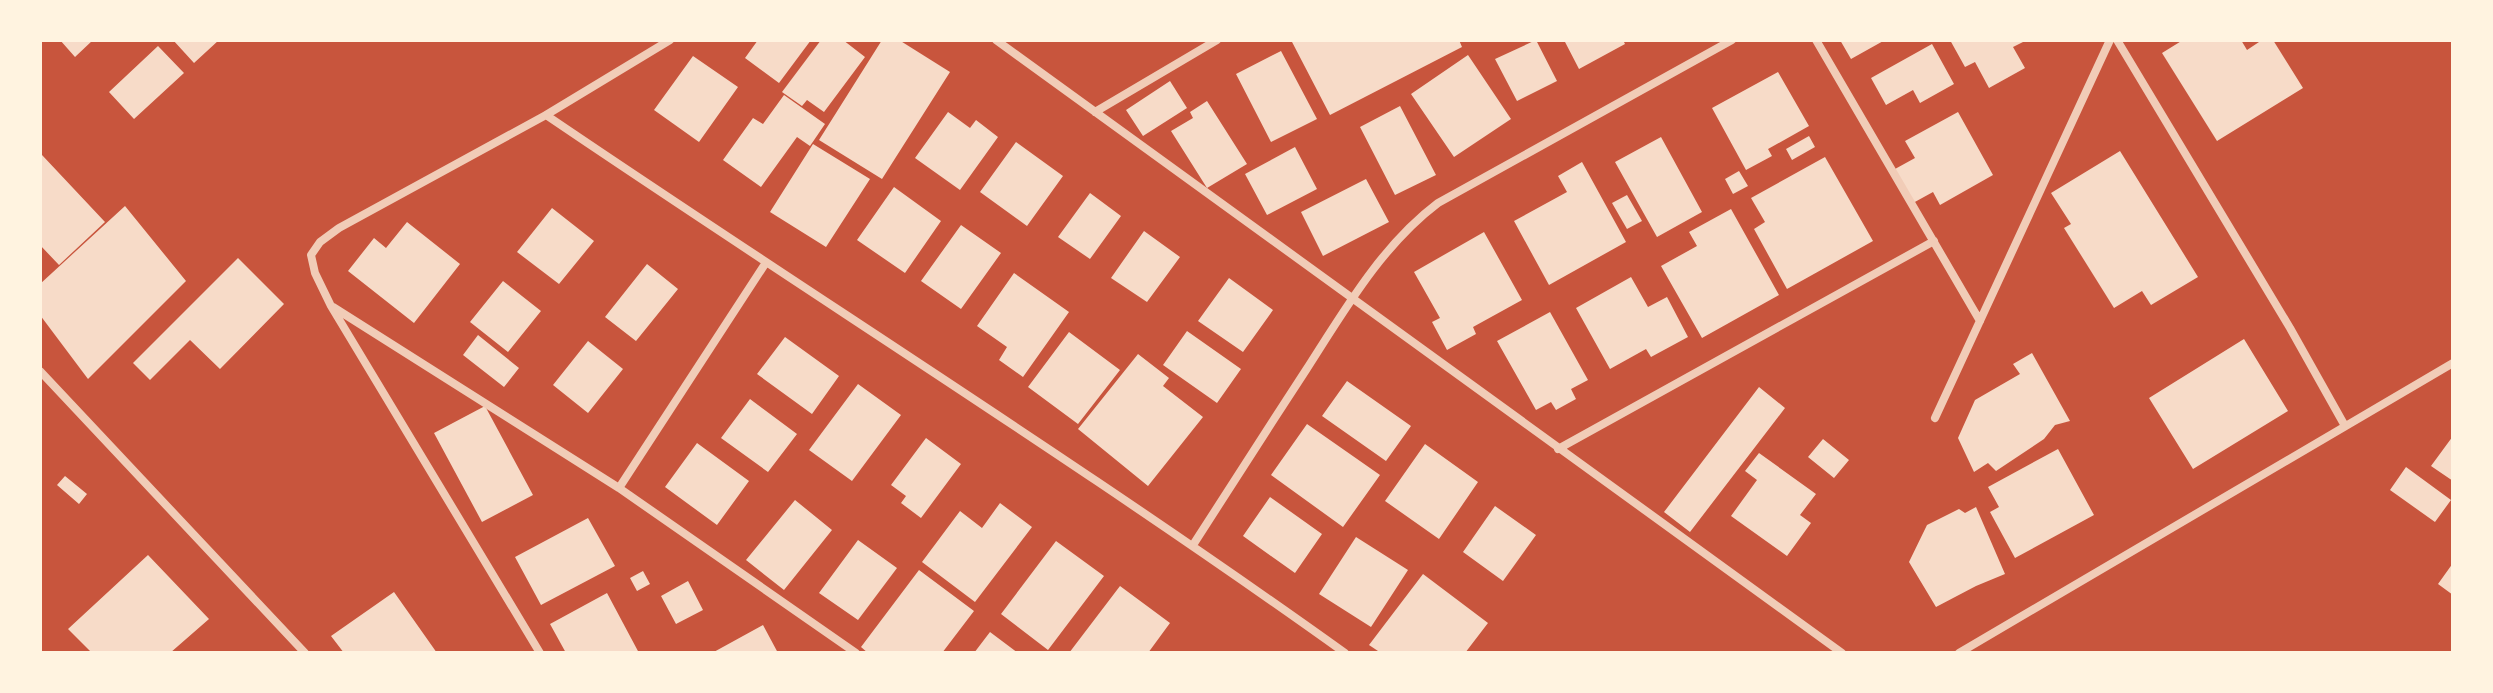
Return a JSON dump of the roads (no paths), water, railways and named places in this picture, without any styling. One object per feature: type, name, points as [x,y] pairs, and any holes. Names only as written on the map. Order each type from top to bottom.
[{"type":"street","points":[[540,653],[331,306],[311,262],[311,255],[320,242],[339,228],[546,115],[670,40]]},
{"type":"street","points":[[996,40],[1842,653]]},
{"type":"street","points":[[1095,112],[1217,40]]},
{"type":"street","points":[[1193,545],[1352,298],[1401,236],[1438,203],[1732,40]]},
{"type":"street","points":[[1816,40],[1980,321]]},
{"type":"street","points":[[1935,418],[2110,40]]},
{"type":"street","points":[[2117,40],[2290,328],[2345,426]]},
{"type":"street","points":[[546,115],[765,264],[1193,545],[1345,653]]},
{"type":"street","points":[[1558,449],[1934,241]]},
{"type":"street","points":[[619,488],[765,264]]},
{"type":"street","points":[[331,306],[619,488],[856,653]]},
{"type":"street","points":[[1959,653],[2453,363]]},
{"type":"street","points":[[40,371],[305,653]]}]
